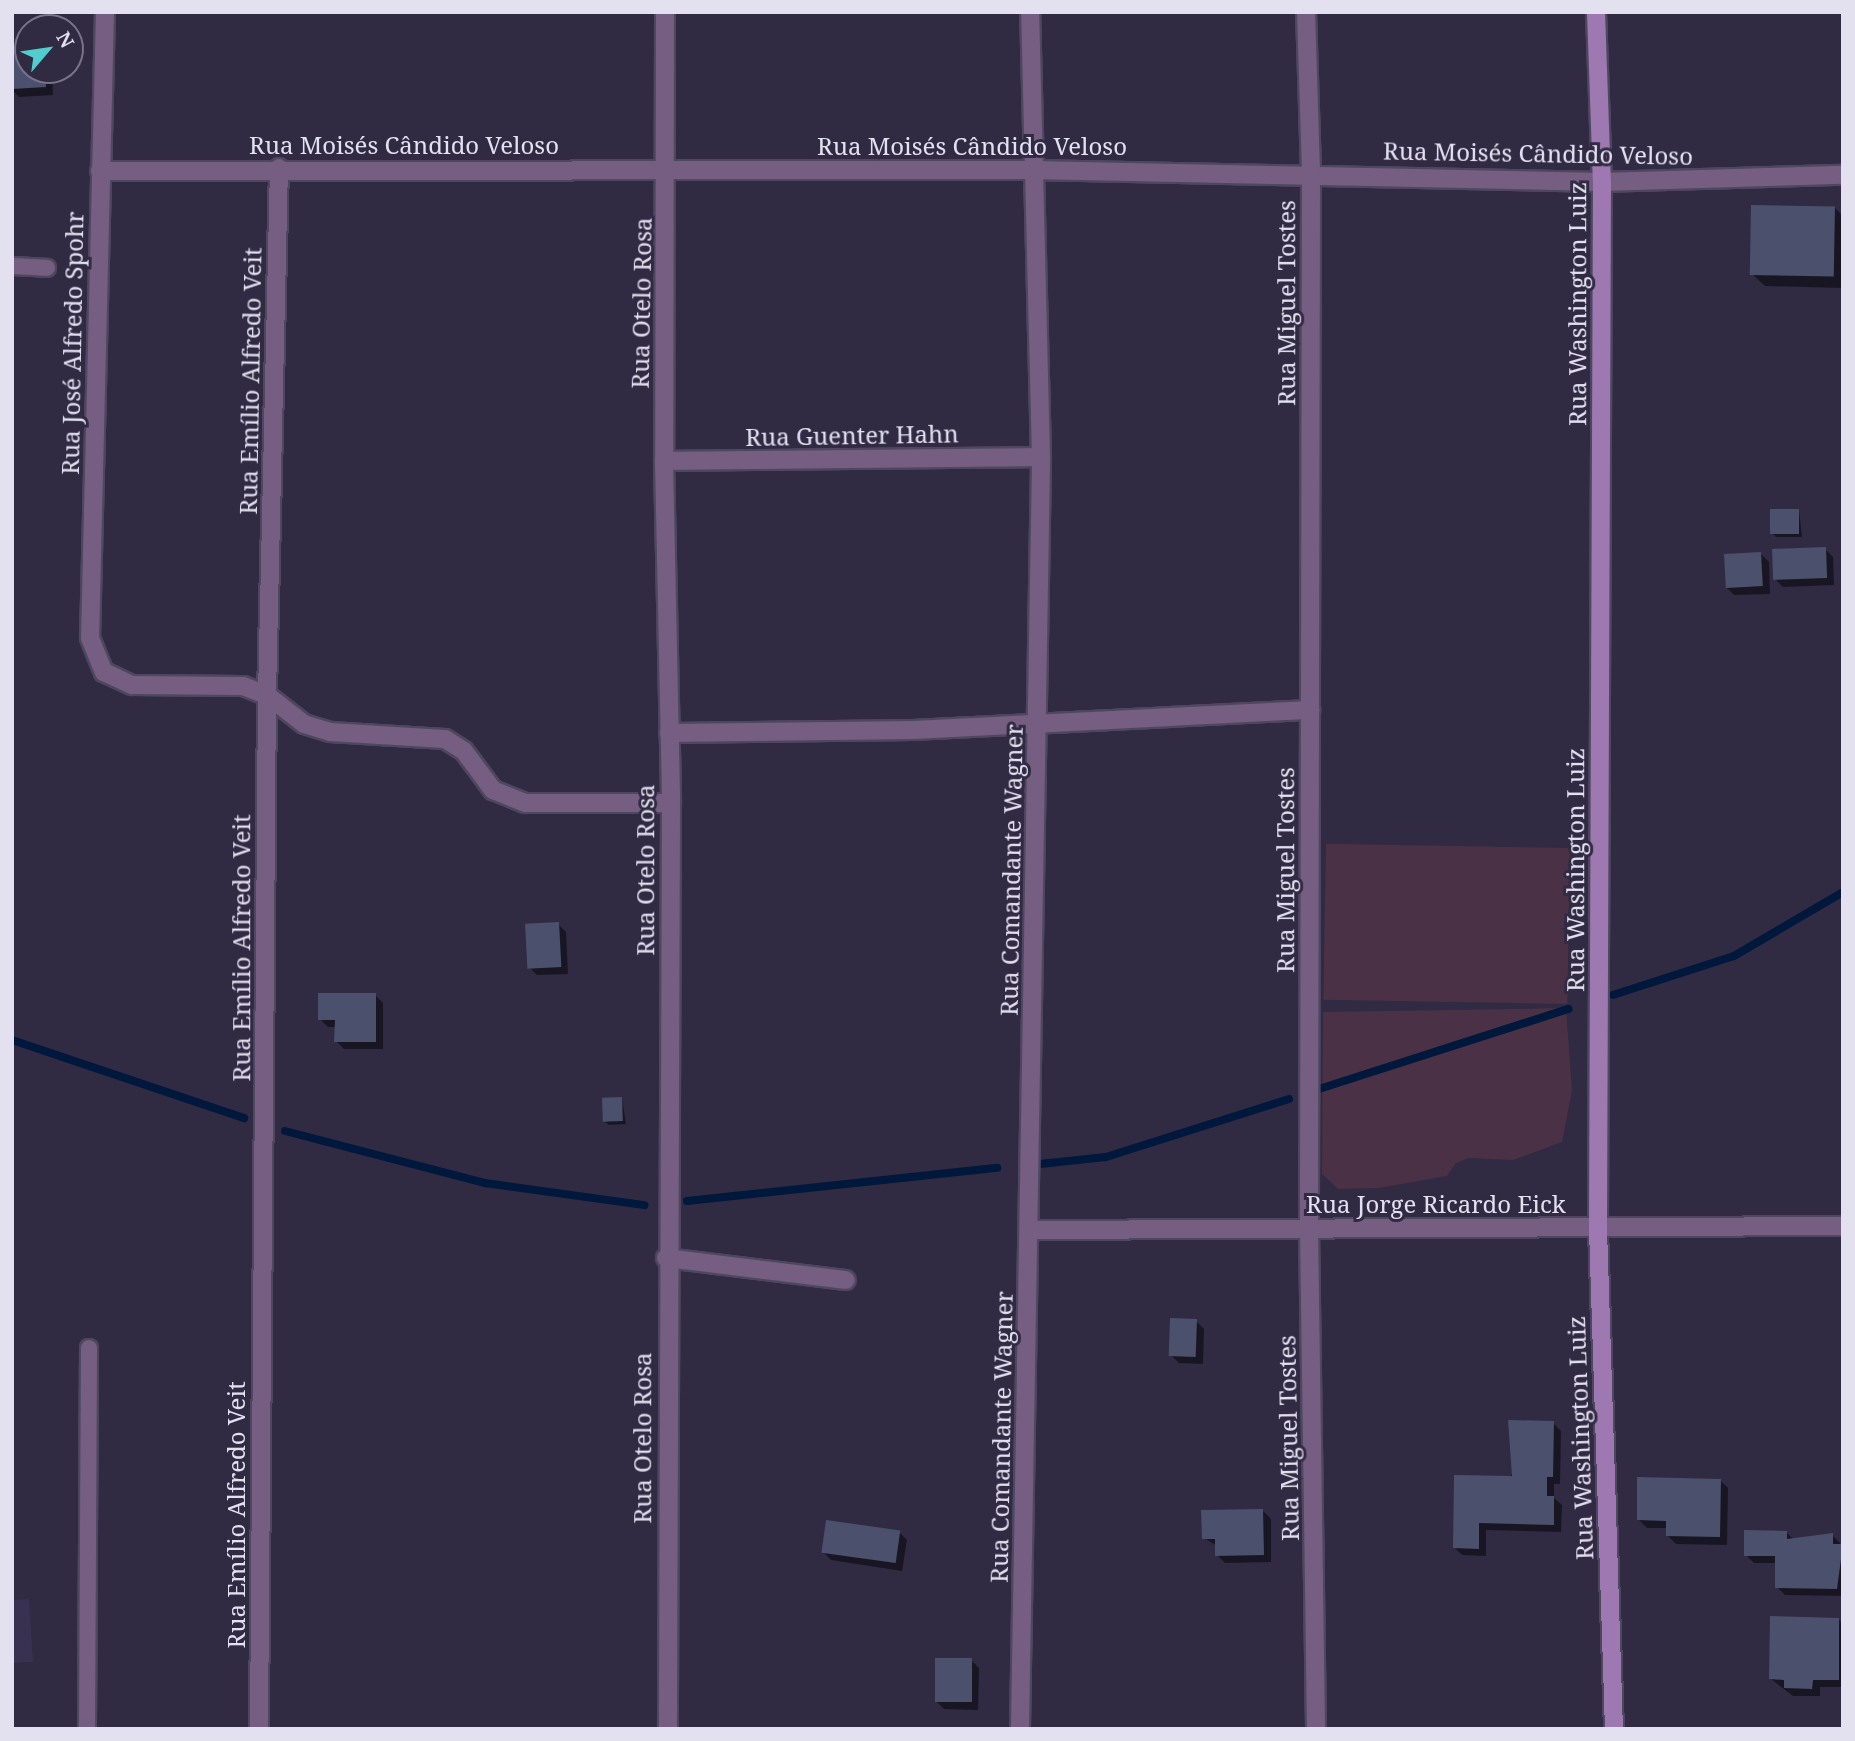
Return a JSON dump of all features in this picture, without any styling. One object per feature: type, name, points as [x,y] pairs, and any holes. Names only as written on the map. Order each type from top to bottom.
[{"type":"main road","name":"Rua Washington Luiz","points":[[1596,12],[1602,182],[1598,1229],[1614,1729]]},
{"type":"street","name":"Rua José Alfredo Spohr","points":[[106,12],[90,638],[104,671],[132,685],[243,686],[267,695]]},
{"type":"street","name":"Rua Otelo Rosa","points":[[665,12],[667,169],[664,461],[671,803],[666,1258],[668,1729]]},
{"type":"street","name":"Rua Comandante Wagner","points":[[1020,1729],[1041,457],[1030,12]]},
{"type":"street","name":"Rua Miguel Tostes","points":[[1306,12],[1311,174],[1309,1228],[1316,1729]]},
{"type":"street","name":"Rua Moisés Cândido Veloso","points":[[100,171],[279,168],[1033,170],[1602,182],[1843,175]]},
{"type":"street","name":"Rua Emílio Alfredo Veit","points":[[259,1729],[267,695],[279,168]]},
{"type":"street","name":"Rua Guenter Hahn","points":[[664,461],[1041,457]]},
{"type":"street","points":[[267,695],[304,724],[330,732],[445,739],[464,751],[493,790],[526,803],[671,803]]},
{"type":"street","points":[[669,733],[913,730],[1310,710]]},
{"type":"street","name":"Rua Jorge Ricardo Eick","points":[[1029,1230],[1843,1226]]},
{"type":"street","points":[[666,1258],[846,1280]]},
{"type":"lane","points":[[12,266],[47,268]]},
{"type":"lane","points":[[87,1729],[89,1348]]},
{"type":"shaded area","points":[[1326,844],[1570,848],[1567,1004],[1323,1000]]},
{"type":"shaded area","points":[[1566,1008],[1572,1090],[1562,1142],[1513,1160],[1469,1158],[1456,1163],[1447,1176],[1379,1188],[1338,1189],[1322,1174],[1323,1012]]},
{"type":"shaded area","points":[[29,1599],[33,1662],[12,1663],[12,1600]]},
{"type":"building","points":[[12,47],[14,84],[46,84],[46,87],[12,89]]},
{"type":"building","points":[[1751,205],[1835,206],[1834,276],[1750,275]]},
{"type":"building","points":[[1770,509],[1799,509],[1799,534],[1770,534]]},
{"type":"building","points":[[1826,547],[1827,578],[1773,580],[1772,549]]},
{"type":"building","points":[[1761,552],[1763,586],[1726,588],[1724,554]]},
{"type":"building","points":[[559,922],[561,967],[527,969],[525,924]]},
{"type":"building","points":[[318,993],[376,993],[376,1042],[334,1042],[335,1020],[318,1020]]},
{"type":"building","points":[[622,1097],[623,1121],[603,1122],[602,1098]]},
{"type":"building","points":[[1170,1318],[1197,1319],[1196,1357],[1169,1356]]},
{"type":"building","points":[[1508,1420],[1554,1421],[1553,1477],[1547,1477],[1547,1496],[1554,1496],[1554,1525],[1479,1523],[1479,1549],[1453,1548],[1454,1475],[1512,1476]]},
{"type":"building","points":[[1637,1477],[1721,1479],[1720,1537],[1666,1536],[1666,1521],[1637,1520]]},
{"type":"building","points":[[1263,1509],[1264,1555],[1215,1556],[1215,1539],[1202,1539],[1201,1510]]},
{"type":"building","points":[[826,1520],[900,1530],[896,1563],[821,1553]]},
{"type":"building","points":[[1744,1530],[1787,1531],[1787,1539],[1833,1533],[1833,1544],[1843,1544],[1837,1589],[1775,1588],[1775,1556],[1744,1556]]},
{"type":"building","points":[[1770,1616],[1839,1618],[1839,1680],[1813,1680],[1812,1689],[1784,1688],[1784,1680],[1769,1679]]},
{"type":"building","points":[[935,1658],[972,1658],[972,1702],[935,1702]]},
{"type":"waterway","points":[[1613,995],[1734,956],[1843,892]]},
{"type":"waterway","points":[[1319,1089],[1568,1009]]},
{"type":"waterway","points":[[12,1040],[244,1118]]},
{"type":"waterway","points":[[1040,1164],[1106,1157],[1289,1099]]},
{"type":"waterway","points":[[285,1131],[485,1183],[644,1205]]},
{"type":"waterway","points":[[687,1201],[997,1168]]}]
